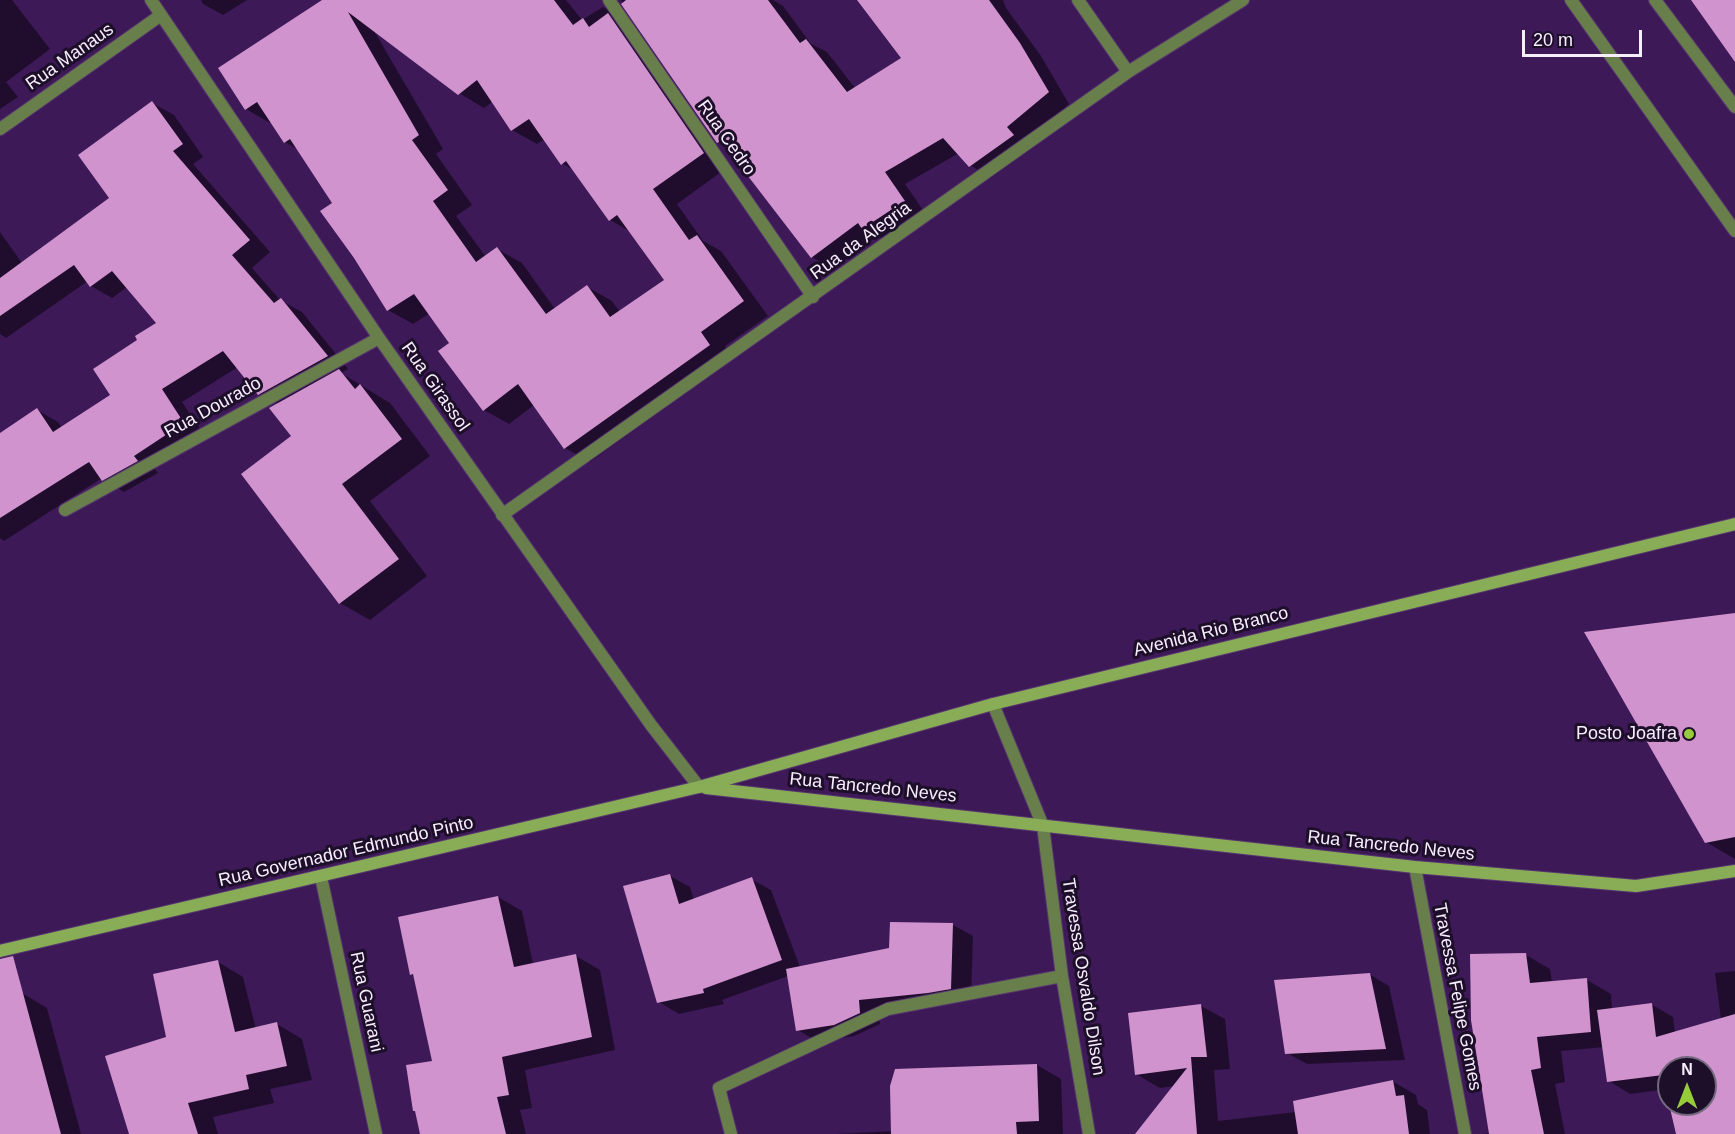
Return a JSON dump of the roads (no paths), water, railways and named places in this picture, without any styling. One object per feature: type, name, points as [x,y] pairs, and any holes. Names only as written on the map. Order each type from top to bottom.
[{"type":"street","name":"Rua Girassol","points":[[151,0],[379,338],[502,515],[651,725],[699,787]]},
{"type":"street","name":"Rua Cedro","points":[[609,0],[813,297]]},
{"type":"street","points":[[1078,0],[1128,72]]},
{"type":"street","name":"Rua da Alegria","points":[[502,515],[1128,72],[1243,0]]},
{"type":"street","points":[[1571,0],[1735,231]]},
{"type":"street","points":[[1655,0],[1735,107]]},
{"type":"street","name":"Rua Manaus","points":[[0,129],[161,15]]},
{"type":"street","name":"Rua Dourado","points":[[65,510],[379,338]]},
{"type":"street","name":"Avenida Rio Branco","points":[[699,787],[993,704],[1735,524]]},
{"type":"street","points":[[993,704],[1043,826]]},
{"type":"street","name":"Rua Tancredo Neves","points":[[699,787],[1415,867],[1636,886],[1735,871]]},
{"type":"street","name":"Rua Governador Edmundo Pinto","points":[[0,951],[699,787]]},
{"type":"street","name":"Travessa Osvaldo Dilson","points":[[1043,826],[1062,976],[1089,1134]]},
{"type":"street","name":"Travessa Felipe Gomes","points":[[1415,867],[1465,1134]]},
{"type":"street","name":"Rua Guarani","points":[[321,877],[376,1134]]},
{"type":"street","points":[[731,1134],[719,1088],[888,1009],[1062,976]]},
{"type":"place","name":"Posto Joafra","points":[[1689,734]]}]
